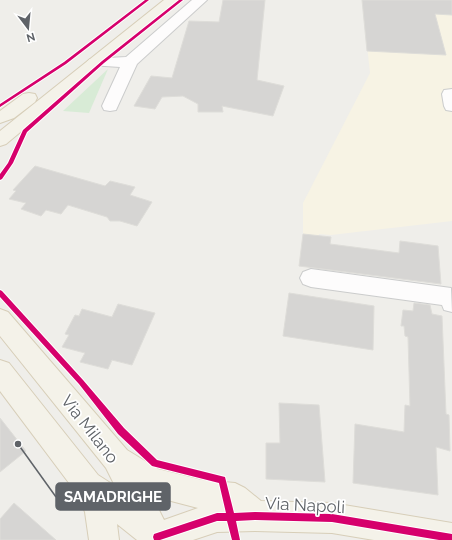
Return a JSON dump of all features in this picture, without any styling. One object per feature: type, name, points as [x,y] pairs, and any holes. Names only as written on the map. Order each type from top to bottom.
[{"type":"main road","points":[[0,118],[8,114],[157,0]]},
{"type":"main road","points":[[0,140],[172,0]]},
{"type":"main road","name":"Via Milano","points":[[0,319],[116,458],[156,538]]},
{"type":"main road","points":[[0,371],[88,485],[100,511],[104,540]]},
{"type":"main road","points":[[116,458],[152,482],[202,495],[235,498],[255,516]]},
{"type":"main road","points":[[88,485],[106,496],[156,538]]},
{"type":"main road","name":"Via Napoli","points":[[156,538],[217,517],[255,516],[332,518],[452,538]]},
{"type":"street","points":[[110,106],[130,62],[200,0]]},
{"type":"street","points":[[95,62],[130,62]]},
{"type":"street","points":[[452,94],[450,94],[452,106]]},
{"type":"street","points":[[311,278],[451,297],[452,303]]},
{"type":"shaded area","points":[[362,0],[452,0],[452,221],[331,235],[319,234],[319,236],[303,234],[303,203],[370,73]]},
{"type":"green space","points":[[108,69],[89,113],[63,111]]},
{"type":"building","points":[[223,0],[265,0],[257,80],[284,86],[273,116],[222,106],[223,112],[198,112],[198,104],[183,96],[162,97],[155,109],[134,106],[151,76],[172,78],[189,21],[219,22]]},
{"type":"building","points":[[362,0],[452,0],[452,15],[435,14],[446,55],[367,51]]},
{"type":"building","points":[[35,166],[105,186],[110,181],[135,187],[130,195],[152,202],[137,226],[120,221],[110,221],[107,217],[68,205],[61,214],[46,210],[41,216],[21,209],[26,203],[9,199],[16,191],[13,190]]},
{"type":"building","points":[[303,234],[331,237],[330,244],[399,253],[400,241],[438,246],[441,284],[299,266]]},
{"type":"building","points":[[289,293],[374,306],[373,350],[283,336]]},
{"type":"building","points":[[414,303],[430,305],[432,314],[442,316],[446,414],[449,415],[450,451],[436,447],[438,495],[353,483],[355,424],[404,432],[405,405],[410,406],[408,337],[405,336],[404,326],[401,326],[403,310],[413,311]]},
{"type":"building","points":[[118,304],[155,313],[132,365],[112,360],[108,369],[80,362],[85,353],[62,347],[69,335],[65,334],[75,315],[79,316],[82,309],[112,317]]},
{"type":"building","points":[[279,403],[319,405],[325,482],[266,479],[266,443],[280,443]]},
{"type":"building","points":[[0,418],[26,451],[0,472]]},
{"type":"building","points":[[14,503],[56,540],[0,540],[0,519]]},
{"type":"cycle path","points":[[0,106],[65,63],[147,0]]},
{"type":"cycle path","points":[[0,178],[10,163],[25,131],[103,62],[181,0]]},
{"type":"cycle path","points":[[0,293],[81,382],[121,431],[155,463],[222,480],[236,540]]},
{"type":"cycle path","points":[[157,537],[217,517],[255,516],[332,518],[452,538]]},
{"type":"place","name":"SAMADRIGHE","points":[[18,444]]}]
